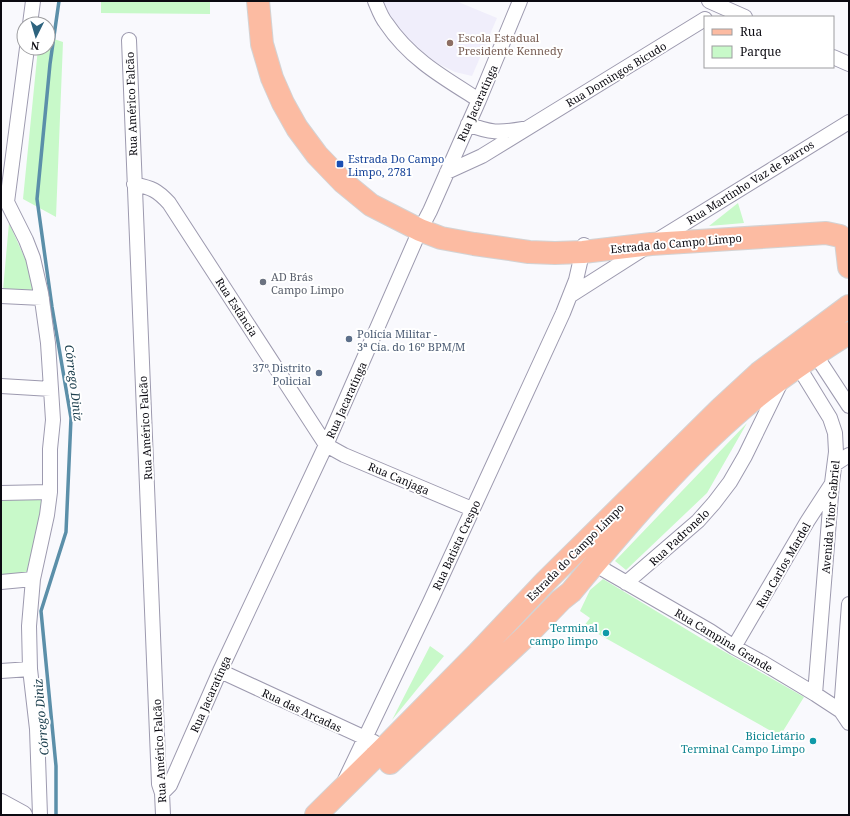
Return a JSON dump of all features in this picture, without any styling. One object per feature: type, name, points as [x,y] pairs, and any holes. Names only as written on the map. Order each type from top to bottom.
[{"type":"main road","name":"Estrada do Campo Limpo","points":[[258,1],[262,44],[272,78],[283,103],[297,128],[318,155],[344,182],[371,205],[420,230],[441,238],[501,248],[584,247],[657,240],[826,233],[848,237]]},
{"type":"main road","points":[[848,237],[849,267]]},
{"type":"main road","name":"Estrada do Campo Limpo","points":[[336,815],[412,741],[526,636],[560,600],[571,592],[655,494],[728,422],[759,396],[849,306]]},
{"type":"main road","name":"Estrada do Campo Limpo","points":[[316,815],[386,747],[545,582],[656,470],[720,409],[759,374],[849,333]]},
{"type":"main road","points":[[571,592],[572,579],[582,546]]},
{"type":"street","points":[[31,16],[33,1]]},
{"type":"street","points":[[375,1],[385,22],[405,48],[436,74],[479,100]]},
{"type":"street","name":"Rua Jacaratinga","points":[[162,793],[170,785],[220,671],[326,445],[420,230],[479,100],[520,1]]},
{"type":"street","points":[[709,1],[728,4],[744,16]]},
{"type":"street","points":[[710,16],[728,4]]},
{"type":"street","name":"Rua Domingos Bicudo","points":[[447,172],[482,156],[704,20]]},
{"type":"street","name":"Rua Américo Falcão","points":[[129,40],[159,784],[162,793],[163,815]]},
{"type":"street","points":[[26,56],[4,202],[26,240],[33,258],[42,298],[48,343],[51,389],[52,420],[50,492],[47,515],[33,579],[29,626],[30,669],[37,729],[40,815]]},
{"type":"street","points":[[834,57],[849,64]]},
{"type":"street","name":"Rua Martinho Vaz de Barros","points":[[657,240],[849,122]]},
{"type":"street","name":"Rua Domingos Bicudo","points":[[468,124],[491,132],[509,132],[527,128]]},
{"type":"street","name":"Rua Estância","points":[[134,184],[151,187],[160,192],[169,203],[326,445]]},
{"type":"street","points":[[570,295],[657,240]]},
{"type":"street","name":"Rua Batista Crespo","points":[[339,793],[570,295],[584,247]]},
{"type":"street","points":[[1,296],[42,298]]},
{"type":"street","points":[[798,357],[849,406]]},
{"type":"street","name":"Rua Padronelo","points":[[626,583],[698,521],[714,504],[742,463],[798,357]]},
{"type":"street","name":"Avenida Vitor Gabriel","points":[[798,357],[830,418],[835,433],[836,452],[832,482],[814,694]]},
{"type":"street","points":[[1,386],[51,389]]},
{"type":"street","name":"Rua Padronelo","points":[[759,396],[763,408],[762,424]]},
{"type":"street","name":"Rua Canjaga","points":[[326,445],[344,455],[472,509]]},
{"type":"street","points":[[835,464],[849,454]]},
{"type":"street","name":"Rua Carlos Mardel","points":[[734,648],[832,482]]},
{"type":"street","points":[[1,493],[50,492]]},
{"type":"street","name":"Rua Campina Grande","points":[[594,564],[710,631],[734,648],[765,664],[814,694],[841,711],[849,723]]},
{"type":"street","points":[[1,582],[33,579]]},
{"type":"street","points":[[841,711],[849,604]]},
{"type":"street","points":[[1,671],[30,669]]},
{"type":"street","name":"Rua das Arcadas","points":[[220,671],[365,739],[386,747]]},
{"type":"street","points":[[1,803],[23,815]]},
{"type":"shaded area","name":"Escola Estadual Presidente Kennedy","points":[[381,1],[456,1],[497,18],[472,76],[455,72],[435,62],[390,24]]},
{"type":"green space","points":[[101,1],[210,1],[210,14],[101,13]]},
{"type":"green space","points":[[56,40],[63,42],[56,217],[23,199],[37,56],[56,56]]},
{"type":"green space","points":[[738,203],[744,223],[709,226]]},
{"type":"green space","points":[[9,223],[41,294],[3,290]]},
{"type":"green space","points":[[747,423],[707,493],[626,570],[615,561]]},
{"type":"green space","points":[[48,497],[30,575],[1,574],[1,498]]},
{"type":"green space","points":[[603,579],[704,640],[804,697],[780,736],[584,626],[590,618],[580,611],[590,590]]},
{"type":"green space","points":[[430,646],[444,656],[392,720]]},
{"type":"waterway","name":"Córrego Diniz","points":[[56,815],[56,766],[41,611],[66,532],[71,418],[52,307],[37,199],[50,64],[59,1]]},
{"type":"place","name":"Escola Estadual Presidente Kennedy","points":[[450,43]]},
{"type":"place","name":"Estrada Do Campo Limpo, 2781","points":[[340,164]]},
{"type":"place","name":"AD Brás Campo Limpo","points":[[263,282]]},
{"type":"place","name":"Polícia Militar - 3ª Cia. do 16º BPM/M","points":[[349,339]]},
{"type":"place","name":"37º Distrito Policial","points":[[319,373]]},
{"type":"place","name":"Terminal campo limpo","points":[[606,633]]},
{"type":"place","name":"Bicicletário Terminal Campo Limpo","points":[[813,741]]}]
